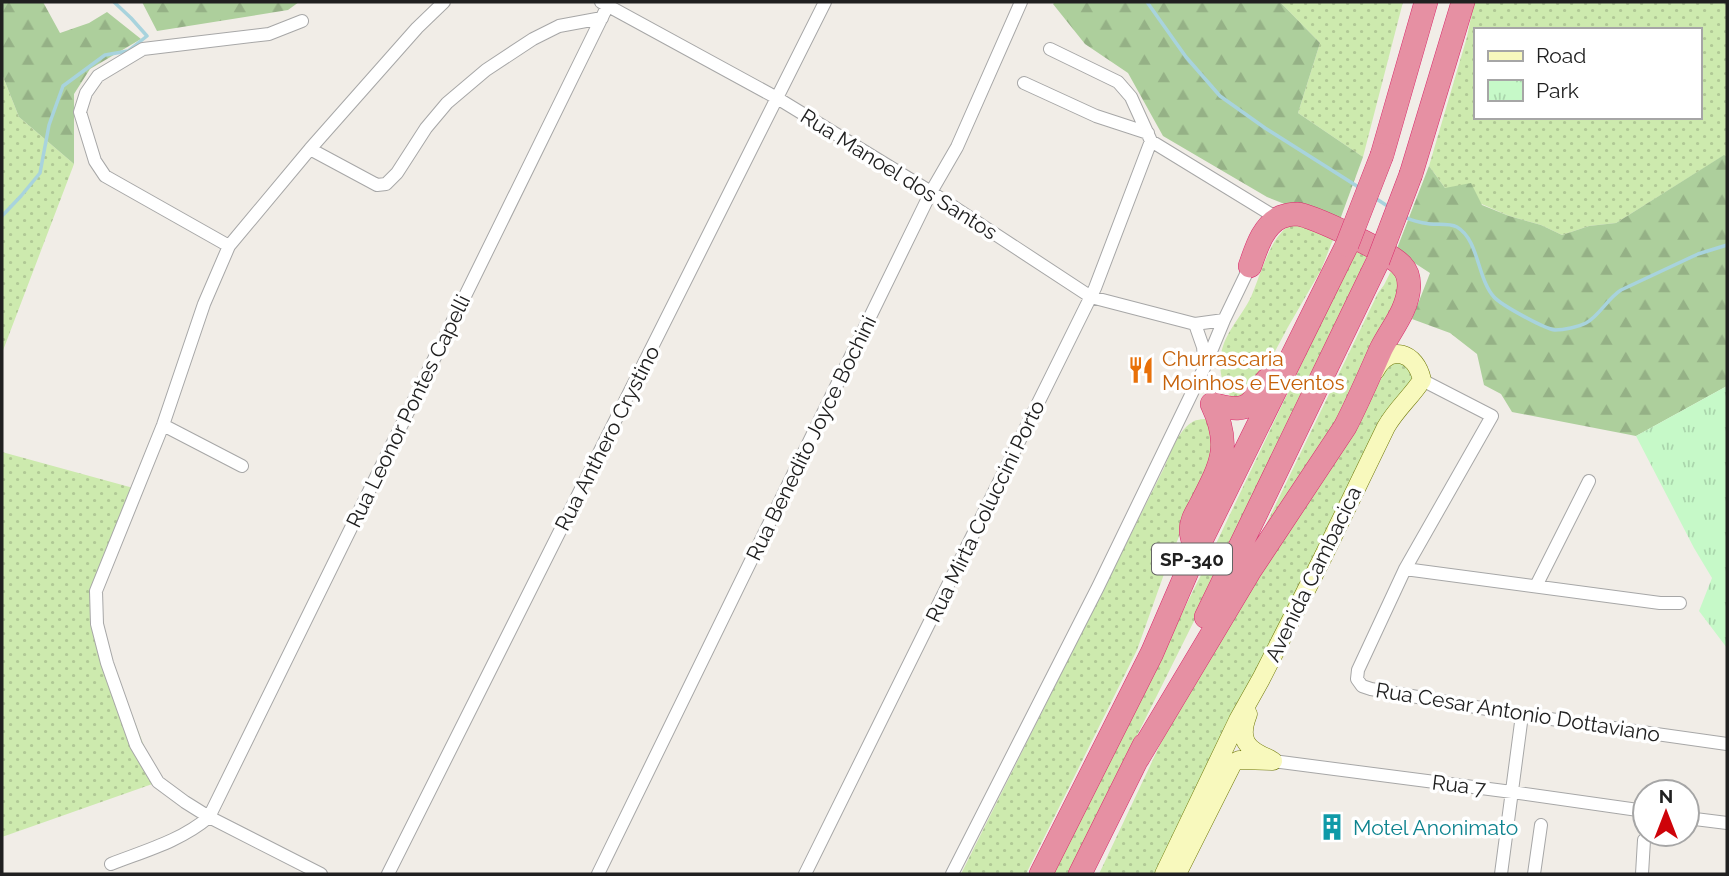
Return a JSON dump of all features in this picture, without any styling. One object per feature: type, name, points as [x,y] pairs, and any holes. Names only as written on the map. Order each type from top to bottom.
[{"type":"highway","name":"SP-340","points":[[1041,874],[1152,653],[1195,551],[1347,245],[1382,155],[1426,2]]},
{"type":"highway","name":"SP-340","points":[[1080,874],[1378,261],[1411,174],[1463,2]]},
{"type":"highway","points":[[1138,758],[1249,572],[1330,452],[1355,408],[1382,346],[1407,299],[1407,274],[1394,258],[1306,216],[1287,214],[1277,218],[1260,239],[1250,266]]},
{"type":"highway","points":[[1212,404],[1233,409],[1243,408],[1252,403],[1268,379],[1283,374]]},
{"type":"highway","points":[[1195,551],[1192,521],[1217,474],[1222,456],[1223,436],[1212,404]]},
{"type":"street","points":[[321,874],[209,817],[158,782],[136,745],[107,663],[97,624],[96,591],[163,425],[204,304],[229,246],[310,149],[417,28],[444,2]]},
{"type":"street","name":"Rua Anthero Crystino","points":[[388,874],[825,2]]},
{"type":"street","name":"Rua Benedito Joyce Bochini","points":[[598,874],[931,192],[957,147],[1021,2]]},
{"type":"street","name":"Rua Manoel dos Santos","points":[[605,3],[777,98],[931,192],[1091,297],[1195,324],[1224,320]]},
{"type":"street","name":"Rua Leonor Pontes Capelli","points":[[209,817],[602,18],[605,3]]},
{"type":"street","points":[[310,149],[377,185],[386,184],[397,173],[426,128],[447,103],[486,70],[533,39],[559,26],[602,18]]},
{"type":"street","points":[[229,246],[105,176],[95,161],[80,112],[86,93],[98,76],[143,49],[270,34],[302,21]]},
{"type":"street","points":[[1050,49],[1124,87],[1150,137]]},
{"type":"street","points":[[1024,83],[1150,137],[1277,218]]},
{"type":"street","name":"Rua Mirta Coluccini Porto","points":[[805,874],[1091,297],[1150,137]]},
{"type":"street","points":[[952,874],[1098,587],[1205,366],[1250,266]]},
{"type":"street","points":[[1195,324],[1203,347],[1205,366]]},
{"type":"street","points":[[1355,408],[1380,362],[1387,356],[1400,354],[1410,358],[1419,369],[1422,380]]},
{"type":"street","name":"Rua Cesar Antonio Dottaviano","points":[[1422,380],[1493,416],[1405,569],[1358,670],[1357,679],[1362,686],[1521,715],[1727,744]]},
{"type":"street","name":"Avenida Cambacica","points":[[1164,874],[1238,720],[1322,559],[1386,427],[1394,413],[1422,380]]},
{"type":"street","points":[[1193,390],[1212,404]]},
{"type":"street","points":[[163,425],[242,466]]},
{"type":"street","points":[[1536,586],[1589,481]]},
{"type":"street","points":[[1405,569],[1660,603],[1680,603]]},
{"type":"street","points":[[1261,679],[1243,728],[1244,737],[1254,752],[1273,761]]},
{"type":"street","points":[[1501,874],[1521,715]]},
{"type":"street","points":[[1177,874],[1233,763],[1239,760],[1273,761]]},
{"type":"street","name":"Rua 7","points":[[1273,761],[1631,809]]},
{"type":"street","points":[[111,864],[185,834],[209,817]]},
{"type":"street","points":[[1701,820],[1727,823]]},
{"type":"street","points":[[1534,874],[1541,825]]},
{"type":"street","points":[[1642,874],[1644,848]]},
{"type":"green space","points":[[2,2],[43,2],[60,33],[89,23],[107,12],[141,39],[90,69],[74,94],[74,164],[19,117],[2,74]]},
{"type":"green space","points":[[142,2],[299,2],[288,10],[157,31]]},
{"type":"green space","points":[[1280,2],[1403,2],[1363,157],[1298,113],[1320,43]]},
{"type":"green space","points":[[1280,2],[1320,43],[1298,113],[1363,157],[1338,225],[1267,197],[1163,136],[1128,73],[1085,44],[1053,4]]},
{"type":"green space","points":[[1474,2],[1727,2],[1727,157],[1723,156],[1616,223],[1589,226],[1562,235],[1541,225],[1509,216],[1445,188],[1429,166],[1467,37]]},
{"type":"green space","points":[[2,74],[19,117],[74,164],[2,353]]},
{"type":"green space","points":[[1724,155],[1727,157],[1727,386],[1636,436],[1512,412],[1501,394],[1484,385],[1477,354],[1450,333],[1412,319],[1430,273],[1396,251],[1429,166],[1445,188],[1471,183],[1482,205],[1562,235],[1589,226],[1616,223]]},
{"type":"green space","points":[[1294,224],[1334,237],[1321,270],[1256,387],[1234,400],[1224,385],[1221,373],[1223,347],[1251,297],[1276,239],[1287,227]]},
{"type":"green space","points":[[1357,248],[1368,253],[1357,280],[1207,595],[1068,874],[1052,874],[1203,571]]},
{"type":"green space","points":[[1394,265],[1398,270],[1400,299],[1341,424],[1259,539],[1378,293]]},
{"type":"green space","points":[[1386,361],[1407,361],[1414,379],[1308,573],[1157,874],[1099,874],[1166,732]]},
{"type":"green space","points":[[1727,386],[1727,648],[1699,611],[1712,578],[1636,436]]},
{"type":"green space","points":[[1205,419],[1212,423],[1215,453],[1169,560],[1137,650],[1026,874],[961,874],[1176,441],[1189,425]]},
{"type":"green space","points":[[2,452],[137,489],[96,591],[97,624],[158,782],[2,837]]},
{"type":"waterway","points":[[2,216],[40,173],[49,125],[63,86],[105,55],[128,51],[147,36],[114,2]]},
{"type":"waterway","points":[[1147,2],[1186,57],[1220,96],[1360,188]]},
{"type":"waterway","points":[[1375,198],[1389,207]]},
{"type":"waterway","points":[[1405,217],[1424,223],[1457,227],[1470,241],[1484,280],[1494,297],[1523,316],[1555,330],[1586,323],[1621,290],[1698,254],[1727,245]]},
{"type":"place","name":"Churrascaria Moinhos e Eventos","points":[[1141,370]]},
{"type":"place","name":"Motel Anonimato","points":[[1332,827]]}]
